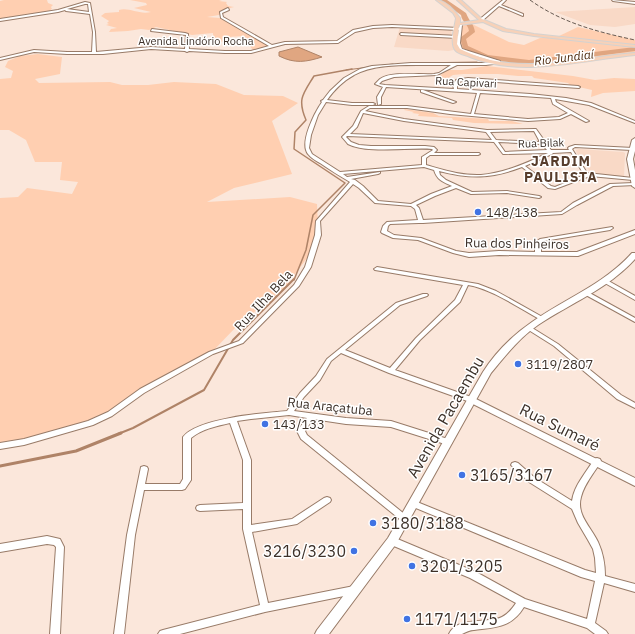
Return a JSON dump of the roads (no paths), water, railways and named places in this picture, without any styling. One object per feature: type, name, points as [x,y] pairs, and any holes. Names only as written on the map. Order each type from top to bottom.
[{"type":"main road","points":[[438,0],[454,12],[458,18],[460,26],[455,44],[458,50],[486,61],[539,66],[635,54]]},
{"type":"main road","points":[[459,0],[482,20],[501,29],[525,34],[635,46]]},
{"type":"main road","points":[[460,26],[482,20]]},
{"type":"main road","points":[[634,144],[632,159],[634,183]]},
{"type":"main road","name":"Avenida Pacaembu","points":[[321,634],[392,541],[487,372],[504,350],[529,328],[605,282],[635,256]]},
{"type":"street","points":[[482,20],[505,0]]},
{"type":"street","points":[[613,0],[635,3]]},
{"type":"street","points":[[0,20],[62,10],[88,3],[90,4],[90,13],[94,32],[94,53]]},
{"type":"street","points":[[499,5],[522,15]]},
{"type":"street","points":[[228,9],[221,13],[222,17],[271,46]]},
{"type":"street","points":[[62,10],[90,13]]},
{"type":"street","name":"Avenida Lindório Rocha","points":[[0,59],[34,51],[94,53],[151,48],[251,52],[260,51],[271,46],[290,43],[338,42],[354,31],[384,26],[460,26]]},
{"type":"street","points":[[152,30],[187,35],[187,50]]},
{"type":"street","points":[[401,34],[457,37],[461,50],[499,61],[495,63],[478,64],[380,66],[360,70],[348,78],[323,101],[317,112],[311,130],[307,152],[353,182],[377,202],[412,206],[417,208],[422,222],[562,213],[575,204],[612,186],[634,183]]},
{"type":"street","points":[[478,64],[486,61]]},
{"type":"street","name":"Rua Capivari","points":[[456,64],[438,74],[384,77],[378,81],[377,84],[411,88],[553,97],[590,104],[635,122]]},
{"type":"street","points":[[456,91],[455,85],[457,81],[468,79],[578,87]]},
{"type":"street","points":[[379,104],[379,97],[385,86]]},
{"type":"street","points":[[411,88],[454,102]]},
{"type":"street","points":[[472,115],[479,92]]},
{"type":"street","points":[[553,97],[554,103],[587,121]]},
{"type":"street","points":[[323,101],[352,104],[379,104],[528,120],[560,118],[571,113]]},
{"type":"street","points":[[346,135],[355,127],[362,112],[369,107],[407,107]]},
{"type":"street","points":[[339,173],[426,166],[436,170],[482,176],[523,166],[551,153],[543,144],[535,130],[488,131],[404,120],[362,112]]},
{"type":"street","name":"Rua Bilak","points":[[488,131],[504,153],[551,153],[572,151],[570,148],[575,146],[634,144]]},
{"type":"street","points":[[346,135],[344,138],[358,145],[376,148],[429,147],[435,150],[424,157],[426,166]]},
{"type":"street","points":[[346,135],[543,144]]},
{"type":"street","points":[[572,151],[583,172],[588,175],[634,183]]},
{"type":"street","points":[[429,154],[478,154]]},
{"type":"street","points":[[347,178],[426,166]]},
{"type":"street","points":[[523,166],[550,187],[555,188],[588,175]]},
{"type":"street","points":[[436,170],[440,178],[476,193],[507,192],[539,198]]},
{"type":"street","name":"Rua Ilha Bela","points":[[0,446],[24,442],[90,423],[110,414],[142,390],[211,353],[241,342],[296,286],[308,267],[318,235],[318,221],[353,182]]},
{"type":"street","points":[[412,206],[433,194],[457,186]]},
{"type":"street","name":"Rua dos Pinheiros","points":[[422,222],[389,223],[384,232],[389,236],[419,239],[469,255],[499,253],[578,254],[635,232]]},
{"type":"street","points":[[538,254],[538,243],[542,240],[610,228]]},
{"type":"street","points":[[377,269],[466,283],[490,290],[543,319]]},
{"type":"street","points":[[605,282],[635,298]]},
{"type":"street","points":[[391,371],[418,339],[458,301],[466,283]]},
{"type":"street","points":[[586,293],[635,320]]},
{"type":"street","points":[[289,413],[302,395],[318,378],[329,360],[398,304],[425,295]]},
{"type":"street","points":[[529,328],[556,345],[619,397],[635,406]]},
{"type":"street","points":[[341,351],[391,371],[472,400]]},
{"type":"street","name":"Rua Sumaré","points":[[472,400],[597,461],[635,482]]},
{"type":"street","name":"Rua Araçatuba","points":[[141,487],[182,487],[187,480],[187,437],[204,427],[251,416],[289,413],[346,421],[391,424],[448,442]]},
{"type":"street","points":[[311,417],[302,431],[304,437],[405,519]]},
{"type":"street","points":[[233,420],[247,460],[247,529],[266,608]]},
{"type":"street","points":[[590,625],[600,579],[598,550],[582,523],[576,507],[577,495],[597,461]]},
{"type":"street","points":[[515,465],[532,480],[576,507]]},
{"type":"street","points":[[120,634],[131,534],[144,470]]},
{"type":"street","points":[[247,529],[294,522],[327,500]]},
{"type":"street","points":[[414,504],[584,574],[635,588]]},
{"type":"street","points":[[200,508],[248,506]]},
{"type":"street","points":[[0,548],[47,540],[57,542],[60,547],[55,634]]},
{"type":"street","points":[[392,541],[474,575],[522,602],[590,625],[600,633]]},
{"type":"street","points":[[163,634],[266,608],[354,590]]},
{"type":"street","points":[[454,634],[458,629],[466,626],[499,623],[510,617],[522,602]]},
{"type":"waterway","name":"Rio Jundiaí","points":[[443,0],[464,14],[465,21],[471,26],[472,32],[463,38],[465,47],[487,57],[529,62],[635,49]]},
{"type":"waterway","points":[[414,63],[477,62]]},
{"type":"waterway","name":"Rio Jundiaí","points":[[510,62],[515,62]]},
{"type":"waterway","points":[[348,70],[393,64]]},
{"type":"waterway","points":[[348,70],[352,69]]},
{"type":"waterway","points":[[294,280],[306,250],[313,215],[345,183],[294,149],[295,132],[306,120],[303,113],[302,97],[314,76],[348,70]]},
{"type":"waterway","points":[[118,434],[133,428],[204,390],[233,340],[294,279]]},
{"type":"waterway","points":[[0,466],[76,451],[121,433]]},
{"type":"railway","points":[[530,0],[555,15],[581,26],[607,34],[635,40]]},
{"type":"place","name":"148/138","points":[[478,212]]},
{"type":"place","name":"3119/2807","points":[[518,364]]},
{"type":"place","name":"143/133","points":[[265,424]]},
{"type":"place","name":"3165/3167","points":[[462,475]]},
{"type":"place","name":"3180/3188","points":[[373,523]]},
{"type":"place","name":"3216/3230","points":[[354,551]]},
{"type":"place","name":"3201/3205","points":[[412,566]]},
{"type":"place","name":"1171/1175","points":[[407,619]]},
{"type":"district","name":"JARDIM PAULISTA","points":[[561,170]]}]
